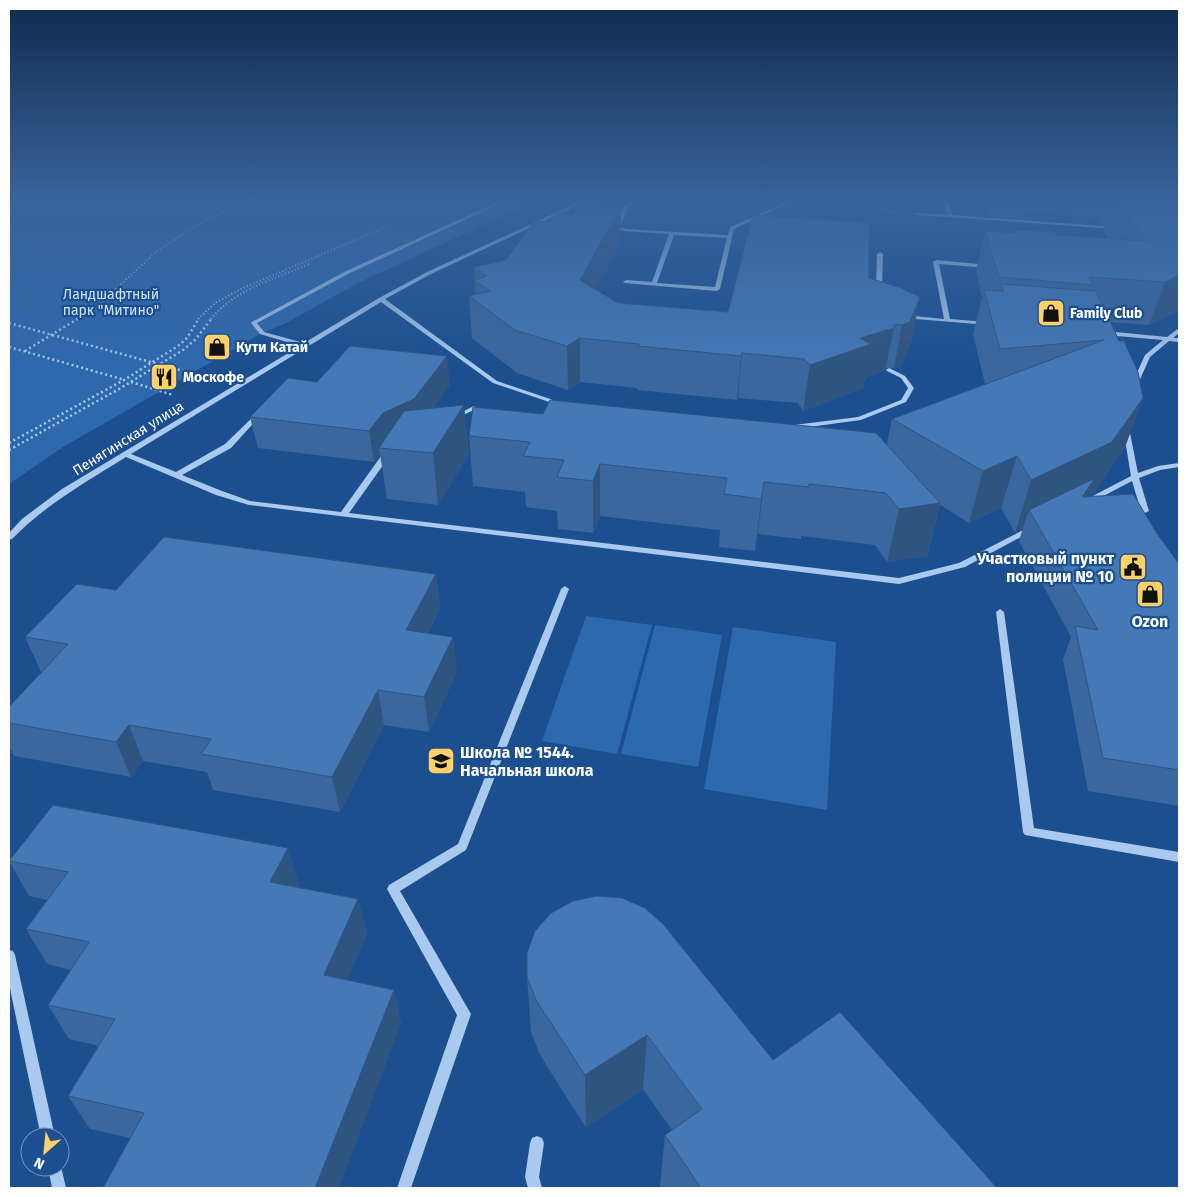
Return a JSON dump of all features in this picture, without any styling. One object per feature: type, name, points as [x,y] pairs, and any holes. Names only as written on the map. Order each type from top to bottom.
[{"type":"street","points":[[305,345],[262,333],[254,324],[287,304],[377,257]]},
{"type":"street","name":"Пенягинская улица","points":[[9,537],[25,521],[125,454],[381,299],[463,257]]},
{"type":"street","points":[[873,294],[880,287],[880,257]]},
{"type":"street","points":[[381,299],[495,382],[558,403],[568,404]]},
{"type":"street","points":[[902,317],[995,324]]},
{"type":"street","points":[[1130,396],[1147,356],[1179,330]]},
{"type":"street","points":[[1100,332],[1179,340]]},
{"type":"street","points":[[783,426],[793,427],[859,420],[904,400],[911,388],[903,377],[889,370]]},
{"type":"street","points":[[177,475],[228,446],[266,406]]},
{"type":"street","points":[[449,420],[474,408]]},
{"type":"street","points":[[1125,418],[1135,477],[1145,511]]},
{"type":"street","points":[[343,515],[391,448]]},
{"type":"street","points":[[125,454],[248,503],[899,581],[962,565],[1040,525]]},
{"type":"street","points":[[1083,503],[1135,477],[1172,464],[1179,465]]},
{"type":"street","points":[[404,1188],[464,1014],[393,889],[462,847],[565,589]]},
{"type":"street","points":[[1000,612],[1029,832],[1179,857]]},
{"type":"street","points":[[9,955],[46,1127]]},
{"type":"street","points":[[535,1188],[532,1177],[537,1144]]},
{"type":"lane","points":[[654,285],[664,257]]},
{"type":"lane","points":[[626,282],[717,289],[725,257]]},
{"type":"lane","points":[[947,320],[936,262],[995,266]]},
{"type":"path","points":[[24,351],[94,309],[151,257]]},
{"type":"path","points":[[9,443],[124,380],[178,346],[187,338],[199,318],[215,303],[241,289],[315,257]]},
{"type":"path","points":[[9,323],[205,377]]},
{"type":"path","points":[[9,347],[173,394]]},
{"type":"green space","name":"Ландшафтный парк \"Митино\"","points":[[9,257],[414,257],[358,283],[286,323],[262,333],[63,447],[9,484]]},
{"type":"green space","points":[[586,616],[652,625],[617,754],[542,741]]},
{"type":"green space","points":[[655,625],[722,635],[698,767],[621,754]]},
{"type":"green space","points":[[733,627],[836,642],[827,810],[704,789]]},
{"type":"building","points":[[508,257],[593,257],[580,280],[618,303],[728,312],[742,257],[869,257],[869,278],[901,288],[920,297],[910,322],[902,325],[894,324],[894,328],[860,338],[871,344],[810,365],[804,359],[742,353],[741,356],[638,346],[639,344],[580,338],[567,346],[515,330],[469,296],[490,291],[474,280],[487,276],[474,267],[506,260]]},
{"type":"building","points":[[993,257],[1179,257],[1179,275],[1165,282],[1089,277],[1093,285],[999,277]]},
{"type":"building","points":[[1001,284],[1096,291],[1119,341],[1124,341],[1138,372],[1143,398],[1112,442],[1031,480],[1017,456],[983,471],[892,419],[1104,340],[1000,349],[984,290],[1004,291]]},
{"type":"building","points":[[350,346],[447,356],[414,399],[383,413],[369,431],[250,417],[288,378],[317,382]]},
{"type":"building","points":[[550,400],[876,433],[940,503],[899,509],[886,493],[809,484],[809,487],[764,482],[761,499],[724,494],[727,478],[600,464],[593,481],[557,477],[564,460],[523,456],[530,442],[469,436],[473,407],[543,414]]},
{"type":"building","points":[[464,405],[433,453],[379,448],[404,411]]},
{"type":"building","points":[[1095,478],[1082,497],[1133,494],[1158,535],[1179,564],[1179,770],[1103,758],[1075,626],[1098,630],[1029,510]]},
{"type":"building","points":[[164,537],[436,574],[406,630],[453,637],[424,697],[378,690],[332,777],[201,754],[211,739],[129,725],[116,742],[9,723],[9,707],[68,644],[25,637],[77,584],[116,590]]},
{"type":"building","points":[[53,805],[288,848],[270,882],[358,899],[324,975],[394,990],[315,1188],[103,1188],[144,1113],[68,1096],[115,1019],[48,1005],[89,942],[26,929],[68,872],[9,861]]},
{"type":"building","points":[[597,896],[622,898],[645,908],[663,924],[773,1060],[840,1012],[997,1188],[701,1188],[665,1135],[702,1109],[647,1035],[585,1075],[536,1000],[527,977],[527,953],[535,931],[551,913],[573,901]]},
{"type":"place","name":"Family Club","points":[[1051,313]]},
{"type":"place","name":"Кути Катай","points":[[217,347]]},
{"type":"place","name":"Москофе","points":[[164,377]]},
{"type":"place","name":"Участковый пункт полиции № 10","points":[[1133,567]]},
{"type":"place","name":"Ozon","points":[[1150,594]]},
{"type":"place","name":"Школа № 1544. Начальная школа","points":[[441,761]]}]
